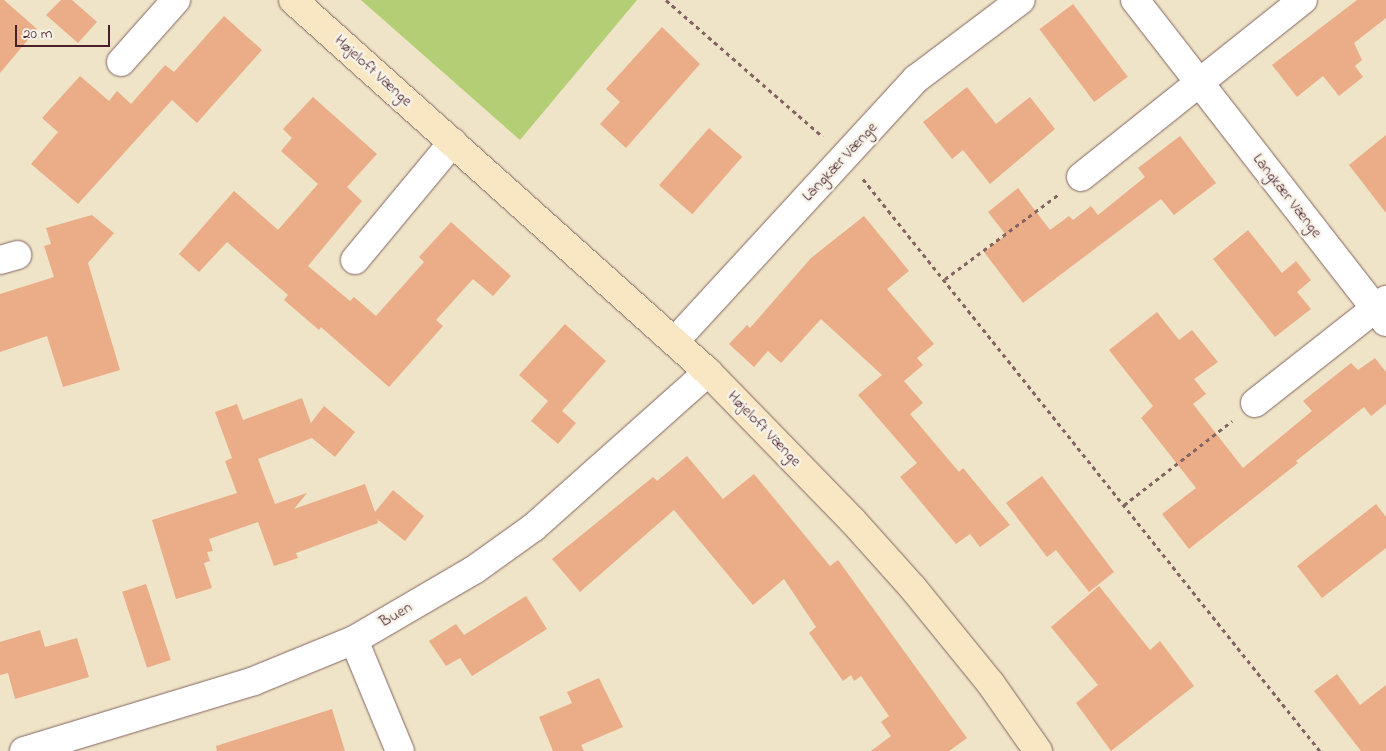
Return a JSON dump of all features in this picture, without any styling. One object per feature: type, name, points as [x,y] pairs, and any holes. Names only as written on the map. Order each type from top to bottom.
[{"type":"street","points":[[121,62],[176,0]]},
{"type":"street","name":"Højeloft Vænge","points":[[293,0],[708,372],[913,588],[991,684],[1038,751]]},
{"type":"street","name":"Langkær Vænge","points":[[674,341],[916,80],[1021,0]]},
{"type":"street","name":"Langkær Vænge","points":[[1135,0],[1382,310],[1255,403]]},
{"type":"street","points":[[1081,177],[1303,0]]},
{"type":"street","points":[[355,260],[453,142]]},
{"type":"street","name":"Buen","points":[[24,751],[254,681],[354,640],[474,570],[534,527],[708,372]]},
{"type":"street","points":[[354,640],[400,751]]},
{"type":"path","points":[[666,0],[844,156],[945,279],[1320,751]]},
{"type":"path","points":[[945,279],[1081,177]]},
{"type":"path","points":[[1124,505],[1255,403]]},
{"type":"green space","points":[[361,0],[637,0],[520,140]]},
{"type":"building","points":[[0,0],[4,0],[37,29],[0,73]]},
{"type":"building","points":[[61,0],[72,0],[97,22],[78,43],[46,15]]},
{"type":"building","points":[[1357,0],[1386,0],[1386,18],[1354,43],[1362,60],[1355,66],[1363,77],[1339,96],[1323,76],[1297,97],[1272,65]]},
{"type":"building","points":[[1073,4],[1128,77],[1094,102],[1039,29]]},
{"type":"building","points":[[224,16],[262,50],[197,123],[172,100],[78,204],[31,164],[58,132],[42,118],[80,76],[109,101],[117,91],[131,104],[165,65],[174,72]]},
{"type":"building","points":[[662,27],[700,64],[626,148],[600,124],[620,102],[606,89]]},
{"type":"building","points":[[967,87],[996,124],[1030,97],[1055,129],[990,184],[963,150],[952,159],[923,122]]},
{"type":"building","points":[[313,97],[377,154],[347,187],[362,201],[308,266],[350,301],[354,297],[376,316],[424,262],[419,257],[451,222],[511,276],[493,296],[473,279],[436,320],[443,326],[389,387],[321,327],[319,330],[284,300],[288,295],[227,242],[199,272],[179,254],[234,191],[278,230],[318,184],[281,151],[292,138],[283,129]]},
{"type":"building","points":[[709,128],[742,157],[692,214],[659,185]]},
{"type":"building","points":[[1386,135],[1386,213],[1349,165]]},
{"type":"building","points":[[1180,136],[1216,183],[1174,215],[1161,199],[1023,303],[984,252],[1006,235],[988,212],[1018,188],[1050,230],[1069,216],[1073,220],[1091,206],[1098,215],[1145,177],[1138,168]]},
{"type":"building","points":[[92,215],[114,233],[88,263],[120,370],[63,387],[47,336],[0,352],[0,294],[54,277],[44,246],[51,244],[46,228]]},
{"type":"building","points":[[864,216],[909,271],[887,289],[934,344],[917,358],[923,365],[904,381],[923,403],[910,414],[959,472],[963,468],[1010,525],[980,547],[970,534],[956,544],[900,477],[917,463],[858,395],[882,375],[821,319],[781,363],[768,351],[754,367],[729,344],[747,325],[750,328],[811,258]]},
{"type":"building","points":[[1248,230],[1282,273],[1296,261],[1311,280],[1297,292],[1311,309],[1275,337],[1213,259]]},
{"type":"building","points":[[1157,312],[1179,340],[1192,330],[1218,362],[1194,379],[1206,394],[1193,404],[1243,468],[1312,411],[1303,401],[1351,363],[1358,370],[1375,358],[1386,372],[1386,404],[1371,416],[1364,407],[1296,461],[1298,463],[1189,549],[1162,514],[1196,488],[1141,418],[1153,406],[1109,350]]},
{"type":"building","points":[[565,324],[606,361],[562,411],[576,423],[558,444],[531,421],[548,401],[519,375]]},
{"type":"building","points":[[302,398],[311,423],[324,406],[355,432],[335,457],[312,438],[258,459],[275,504],[307,493],[294,509],[365,484],[375,512],[393,490],[424,516],[405,541],[377,519],[378,523],[296,553],[298,558],[274,566],[258,522],[209,539],[213,551],[207,552],[210,561],[204,563],[212,588],[176,599],[152,520],[237,493],[225,461],[232,458],[215,412],[237,404],[243,420]]},
{"type":"building","points":[[687,456],[723,499],[754,474],[830,566],[838,560],[967,738],[949,751],[871,751],[891,736],[881,722],[889,716],[861,676],[854,681],[851,675],[843,681],[809,633],[816,627],[784,579],[753,605],[674,510],[580,592],[552,559],[653,477],[657,481]]},
{"type":"building","points":[[1042,476],[1114,572],[1089,592],[1056,550],[1047,557],[1006,503]]},
{"type":"building","points":[[1376,504],[1386,517],[1386,548],[1322,598],[1297,566]]},
{"type":"building","points":[[146,584],[171,660],[147,668],[122,592]]},
{"type":"building","points":[[1099,586],[1150,650],[1160,641],[1194,686],[1111,751],[1076,703],[1098,685],[1051,627]]},
{"type":"building","points":[[526,596],[547,629],[472,676],[460,658],[446,666],[429,641],[456,624],[464,635]]},
{"type":"building","points":[[40,630],[45,647],[77,638],[89,677],[15,699],[8,673],[0,675],[0,642]]},
{"type":"building","points":[[1337,674],[1360,705],[1386,685],[1386,751],[1361,751],[1314,691]]},
{"type":"building","points":[[599,678],[623,727],[581,745],[584,751],[553,751],[539,717],[572,703],[567,692]]},
{"type":"building","points":[[332,709],[345,751],[217,751],[216,746]]}]
